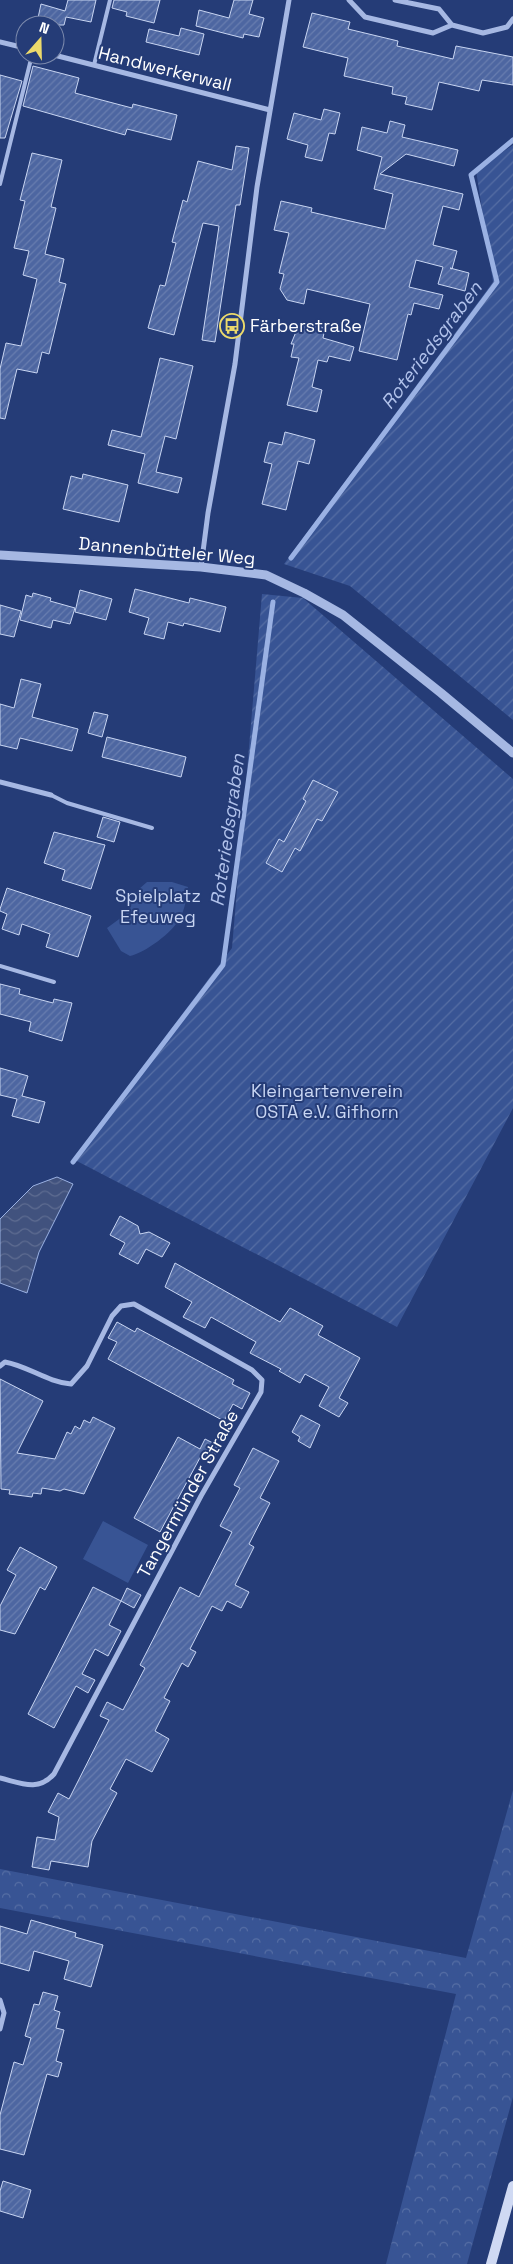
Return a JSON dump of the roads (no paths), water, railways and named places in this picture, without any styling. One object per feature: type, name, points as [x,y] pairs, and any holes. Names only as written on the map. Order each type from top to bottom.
[{"type":"main road","points":[[491,2264],[513,2186]]},
{"type":"street","points":[[201,567],[208,513],[235,364],[257,186],[289,0]]},
{"type":"street","points":[[350,0],[365,16],[433,33],[452,25],[482,32],[507,27],[513,19]]},
{"type":"street","points":[[396,0],[439,9],[452,25]]},
{"type":"street","points":[[0,42],[15,46]]},
{"type":"street","name":"Handwerkerwall","points":[[65,58],[270,110]]},
{"type":"street","name":"Dannenbütteler Weg","points":[[0,555],[201,567],[266,575],[304,593],[343,615],[513,753]]},
{"type":"street","points":[[0,782],[51,795]]},
{"type":"street","name":"Tangermünder Straße","points":[[0,1366],[4,1362],[16,1364],[57,1383],[71,1384],[87,1366],[112,1316],[121,1306],[134,1304],[252,1370],[262,1380],[261,1392],[196,1505],[54,1774],[46,1783],[33,1785],[0,1778]]},
{"type":"street","points":[[0,2000],[4,2014],[0,2029]]},
{"type":"lane","points":[[94,65],[110,0]]},
{"type":"lane","points":[[0,184],[30,65]]},
{"type":"lane","points":[[51,795],[67,803],[152,828]]},
{"type":"lane","points":[[0,966],[54,982]]},
{"type":"water","points":[[57,1177],[73,1184],[39,1252],[27,1293],[0,1283],[0,1219],[33,1186]]},
{"type":"waterway","name":"Roteriedsgraben","points":[[291,558],[497,282],[471,175],[513,140]]},
{"type":"waterway","name":"Roteriedsgraben","points":[[73,1162],[223,965],[273,602]]},
{"type":"place","name":"Färberstraße","points":[[232,326]]},
{"type":"park label","name":"Spielplatz Efeuweg","points":[[158,906]]},
{"type":"park label","name":"Kleingartenverein OSTA e.V. Gifhorn","points":[[327,1101]]}]
